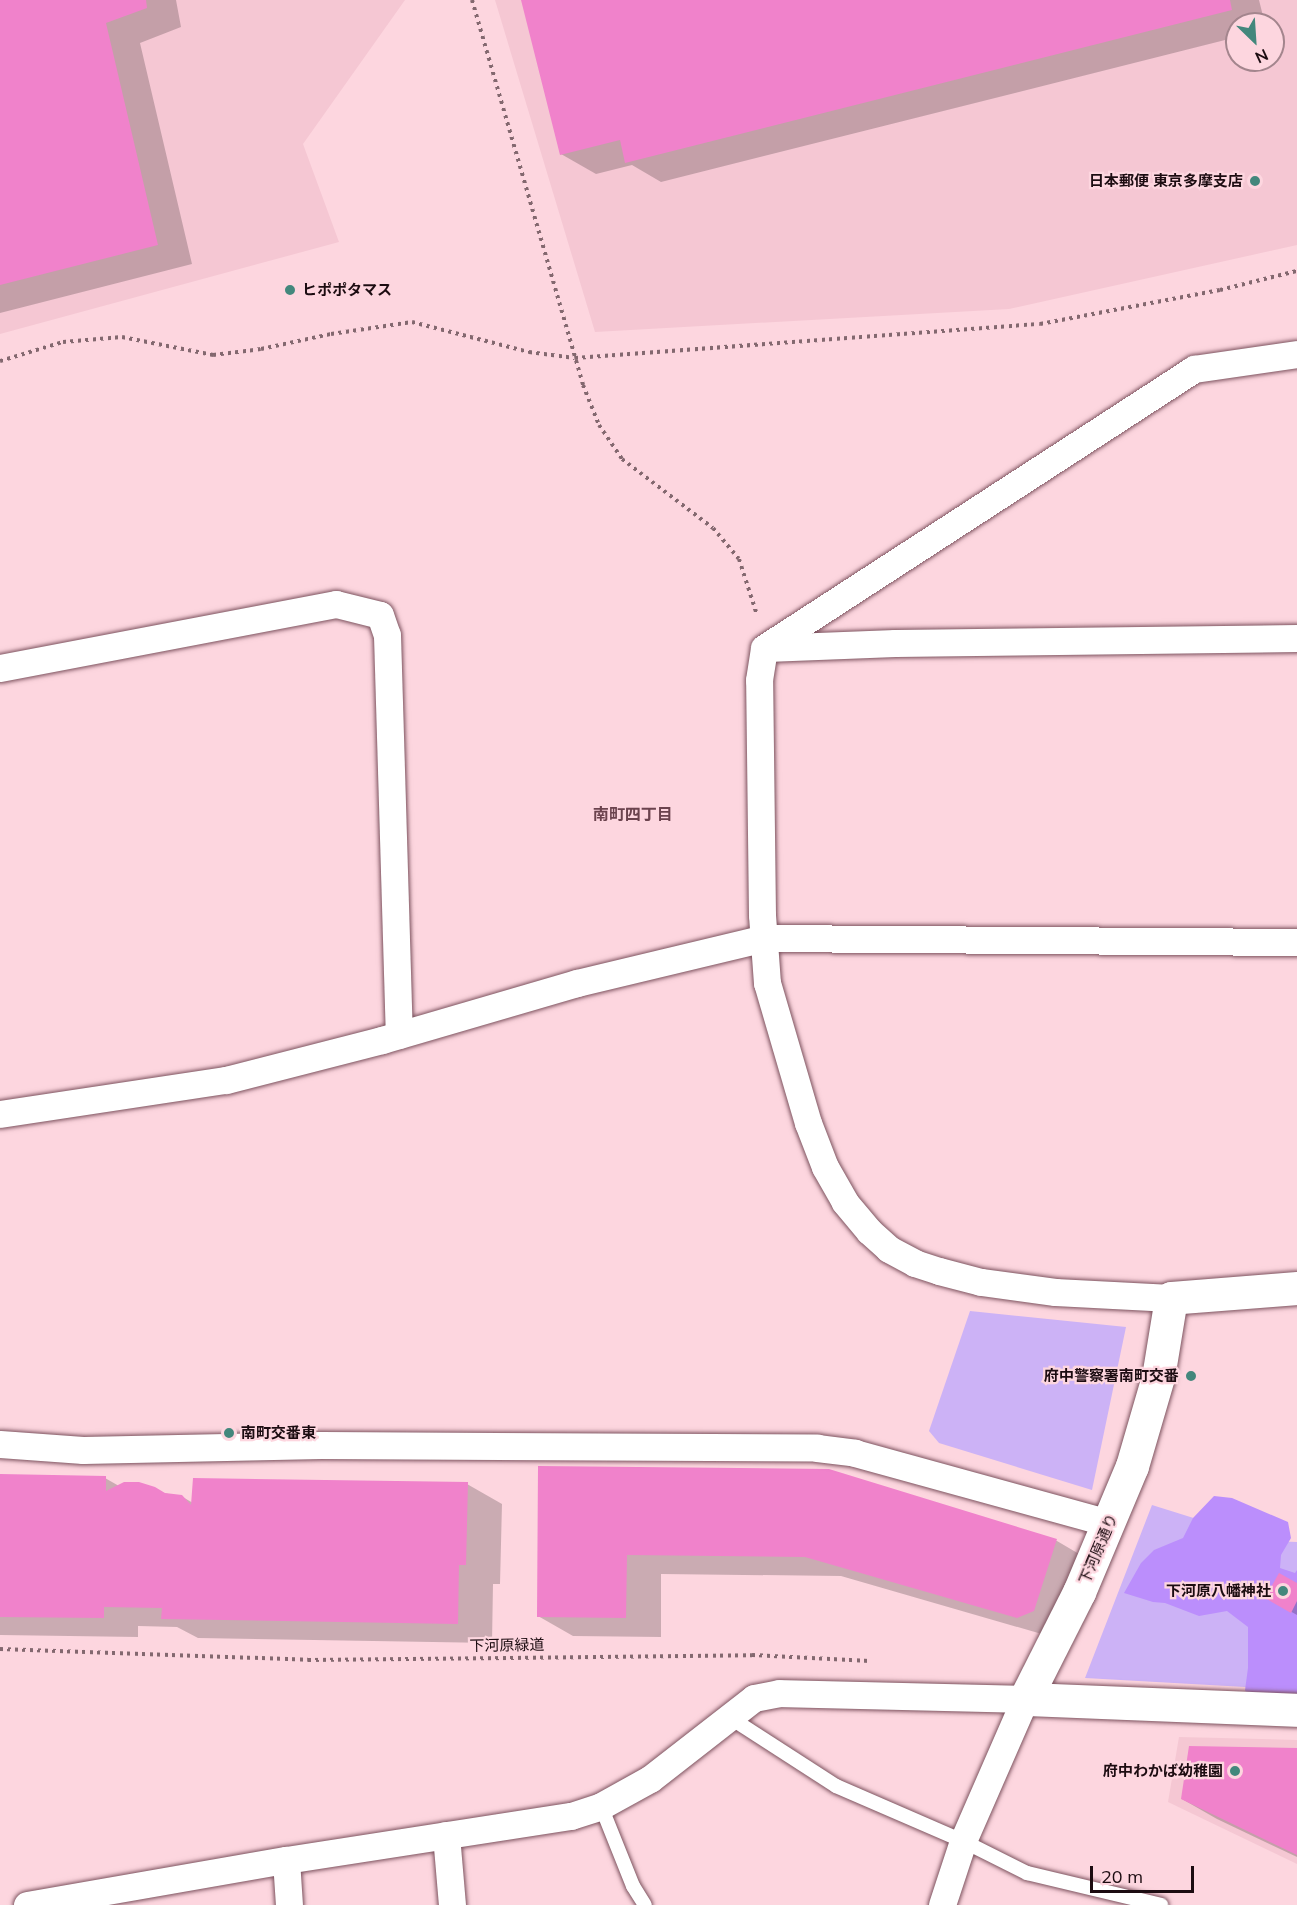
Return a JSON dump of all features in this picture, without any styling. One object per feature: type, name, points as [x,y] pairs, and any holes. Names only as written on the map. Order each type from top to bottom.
[{"type":"street","points":[[1296,1293],[1171,1298],[1055,1292],[981,1282],[915,1263],[889,1249],[845,1202],[825,1167],[808,1123],[768,983],[764,938],[759,680],[765,648],[1194,369],[1297,354]]},
{"type":"street","points":[[0,668],[336,604],[380,615],[387,635],[399,1035]]},
{"type":"street","points":[[765,648],[895,643],[1297,638]]},
{"type":"street","points":[[0,1114],[226,1080],[399,1035],[577,983],[764,938],[1297,942]]},
{"type":"street","name":"下河原通り","points":[[942,1905],[963,1841],[1025,1699],[1074,1603],[1109,1523],[1147,1418],[1158,1377],[1171,1298]]},
{"type":"street","points":[[0,1444],[83,1450],[321,1445],[817,1448],[866,1456],[1109,1523]]},
{"type":"street","points":[[34,1904],[286,1860],[571,1816],[601,1806],[650,1779],[754,1698],[779,1693],[1025,1699],[1297,1710]]},
{"type":"street","points":[[446,1835],[452,1905]]},
{"type":"street","points":[[286,1860],[289,1905]]},
{"type":"lane","points":[[729,1717],[836,1786],[963,1841],[1027,1873],[1161,1905]]},
{"type":"lane","points":[[601,1806],[633,1886],[645,1905]]},
{"type":"path","points":[[472,0],[575,358],[599,425],[622,459],[712,528],[739,559],[755,604],[765,648]]},
{"type":"path","points":[[0,361],[63,342],[122,337],[213,355],[261,349],[331,334],[412,322],[529,352],[575,358],[1040,324],[1220,290],[1297,271]]},
{"type":"path","name":"下河原緑道","points":[[0,1649],[308,1660],[752,1654],[878,1662]]},
{"type":"shaded area","points":[[0,0],[405,0],[303,144],[339,242],[0,334]]},
{"type":"shaded area","points":[[495,0],[1297,0],[1297,245],[1009,309],[595,332]]},
{"type":"shaded area","points":[[970,1311],[1126,1327],[1092,1490],[939,1443],[929,1431]]},
{"type":"shaded area","points":[[1214,1496],[1232,1498],[1288,1522],[1291,1538],[1281,1555],[1280,1568],[1295,1573],[1297,1570],[1297,1711],[1255,1712],[1245,1690],[1248,1668],[1248,1627],[1227,1611],[1199,1616],[1165,1603],[1153,1602],[1124,1593],[1141,1563],[1154,1550],[1183,1538],[1193,1518]]},
{"type":"shaded area","points":[[1152,1505],[1267,1541],[1297,1542],[1297,1690],[1085,1678]]},
{"type":"shaded area","name":"府中わかば幼稚園","points":[[1179,1737],[1297,1740],[1297,1864],[1168,1802]]},
{"type":"building","points":[[0,0],[146,0],[147,8],[106,23],[158,245],[0,285]]},
{"type":"building","points":[[521,0],[1230,0],[1232,10],[625,163],[620,140],[560,155]]},
{"type":"building","points":[[538,1466],[829,1469],[1057,1539],[1034,1611],[1017,1618],[805,1557],[627,1555],[626,1618],[537,1617]]},
{"type":"building","points":[[0,1474],[106,1476],[106,1491],[124,1482],[139,1482],[165,1493],[182,1495],[191,1505],[193,1478],[468,1482],[466,1565],[459,1565],[458,1624],[161,1619],[162,1608],[104,1607],[104,1618],[0,1617]]},
{"type":"building","name":"下河原八幡神社","points":[[1279,1573],[1297,1583],[1297,1601],[1291,1613],[1265,1598]]},
{"type":"building","name":"府中わかば幼稚園","points":[[1189,1746],[1297,1748],[1297,1855],[1181,1799]]},
{"type":"place","name":"日本郵便 東京多摩支店","points":[[1255,181]]},
{"type":"place","name":"ヒポポタマス","points":[[290,290]]},
{"type":"place","name":"府中警察署南町交番","points":[[1191,1376]]},
{"type":"place","name":"南町交番東","points":[[229,1433]]},
{"type":"place","name":"下河原八幡神社","points":[[1283,1591]]},
{"type":"place","name":"府中わかば幼稚園","points":[[1235,1771]]},
{"type":"district","name":"南町四丁目","points":[[633,814]]}]
